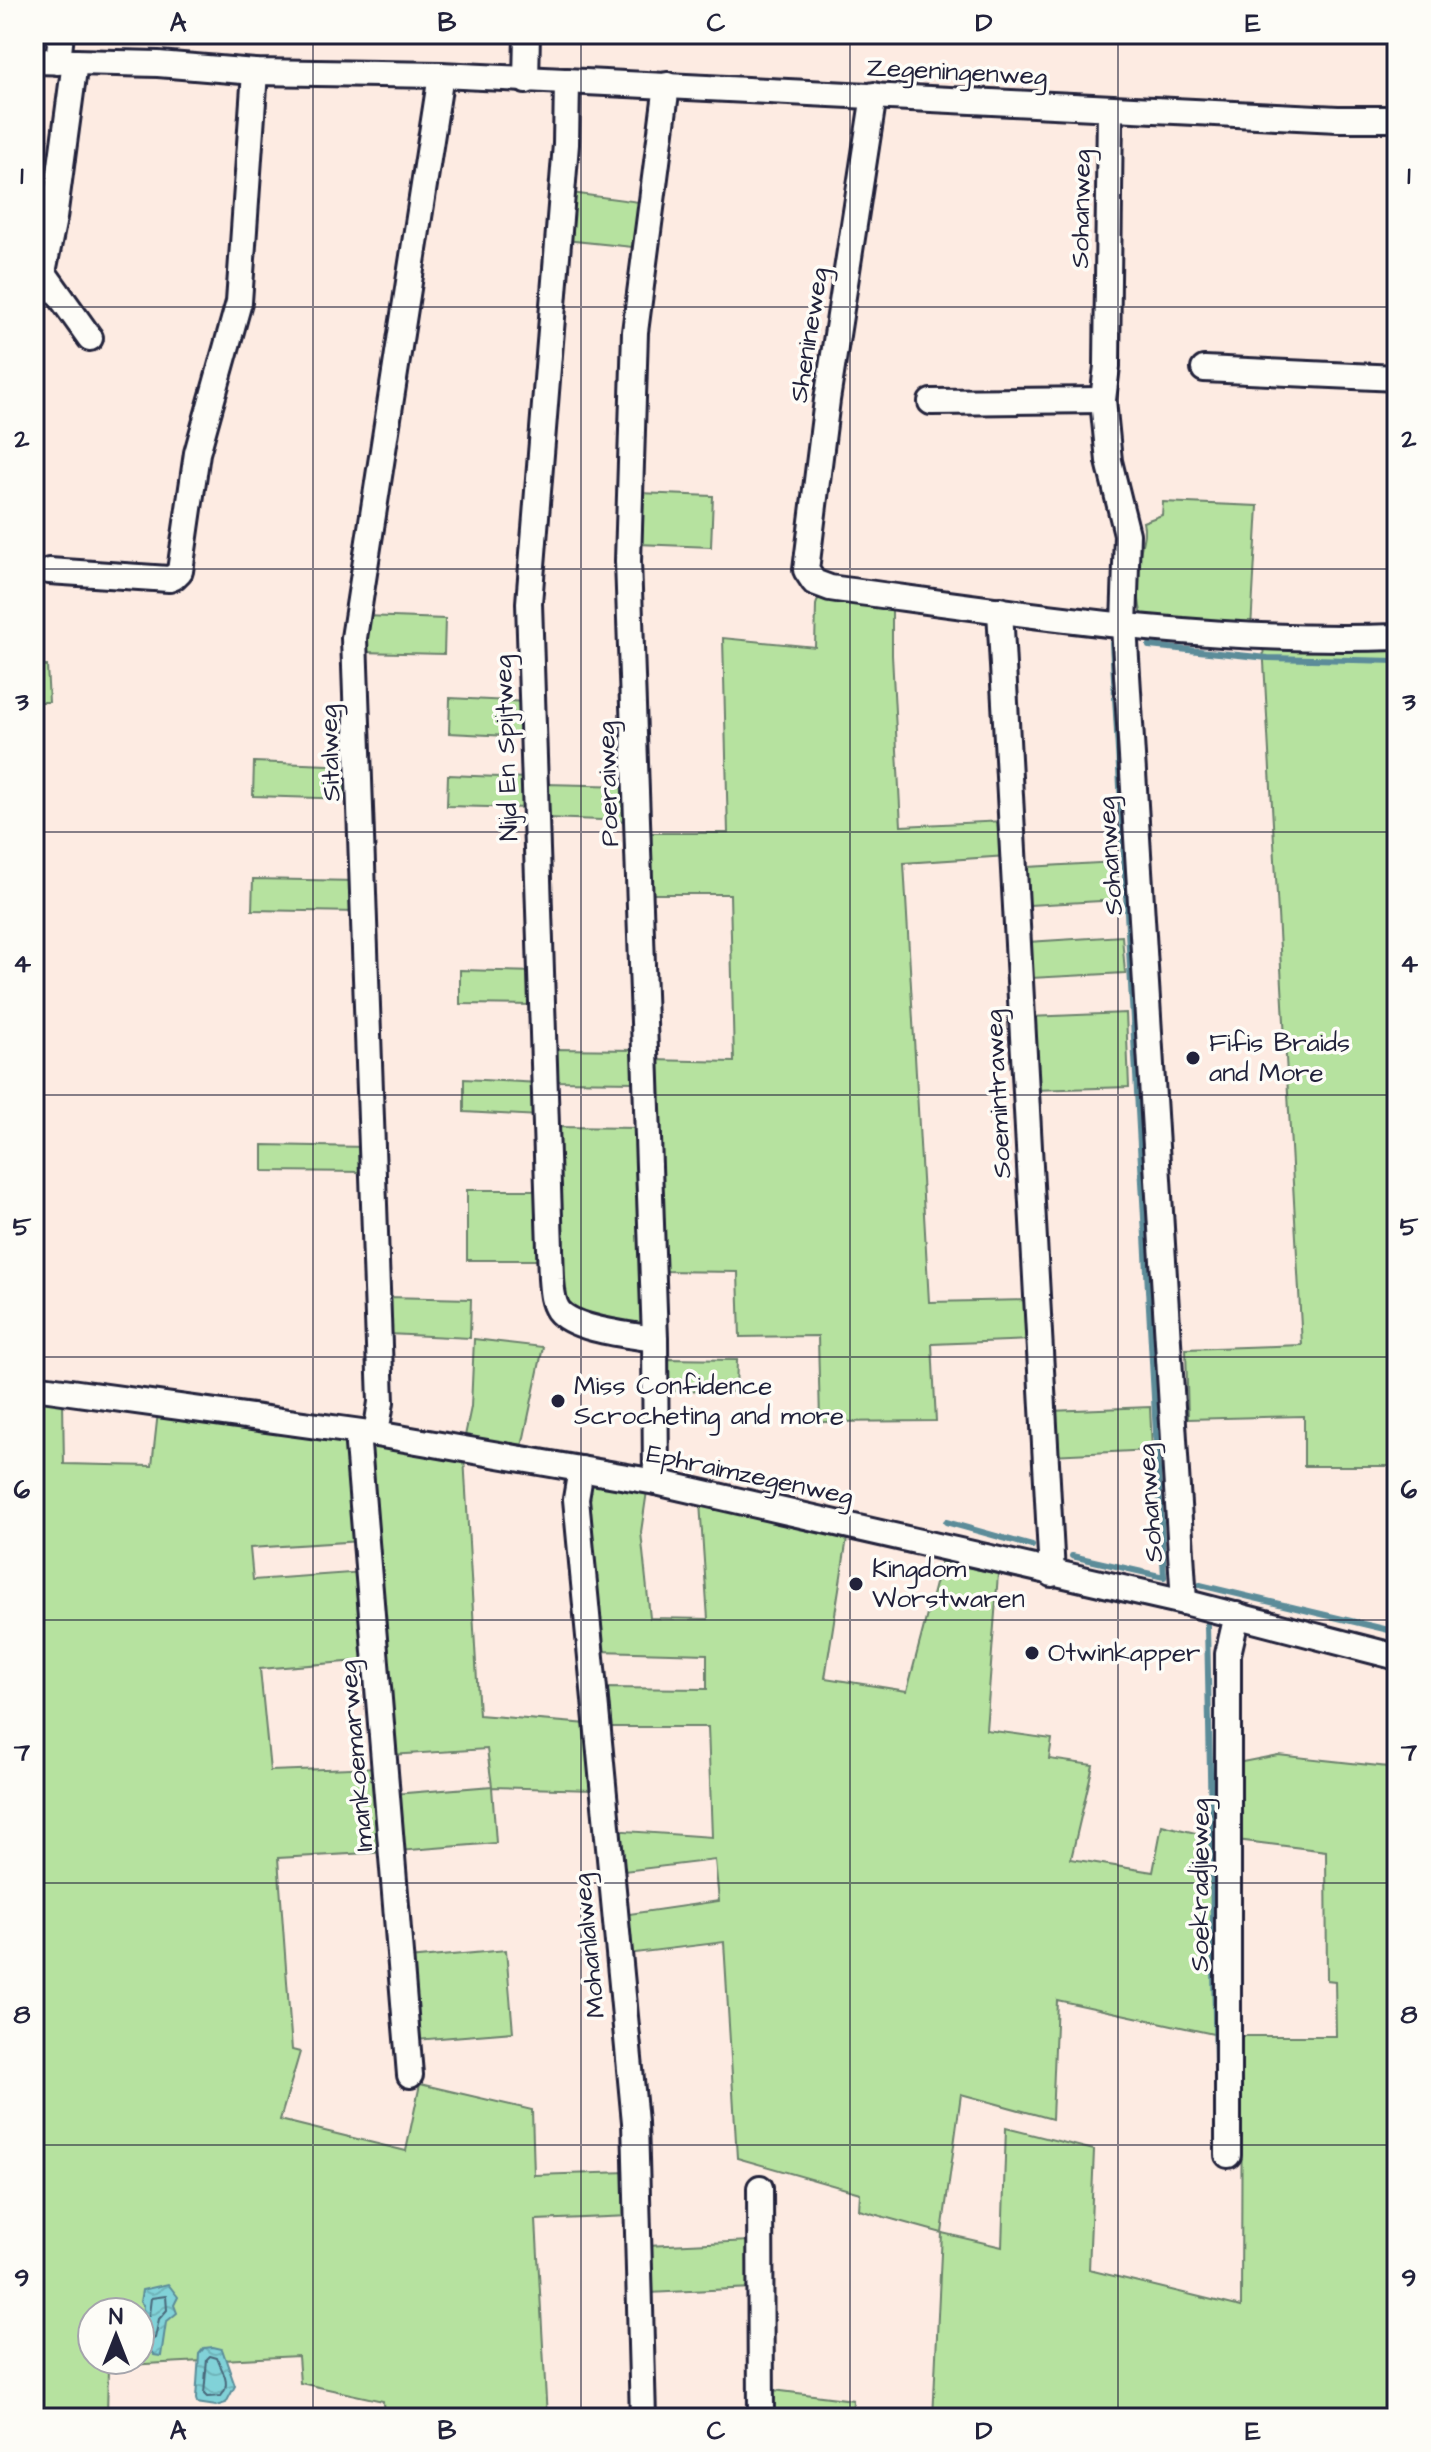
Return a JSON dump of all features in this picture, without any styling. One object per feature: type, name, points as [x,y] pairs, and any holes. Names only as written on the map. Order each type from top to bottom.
[{"type":"street","points":[[61,34],[56,61],[54,218],[38,276],[90,338]]},
{"type":"street","points":[[526,81],[527,34]]},
{"type":"street","name":"Zegeningenweg","points":[[56,61],[158,64],[255,72],[441,75],[770,93],[874,95],[1338,119],[1397,119]]},
{"type":"street","points":[[49,571],[169,579],[180,571],[197,453],[239,302],[255,72]]},
{"type":"street","name":"Sitalweg","points":[[369,1434],[381,1402],[354,638],[441,75]]},
{"type":"street","name":"Nijd En Spijtweg","points":[[567,81],[566,144],[529,603],[551,1279],[555,1303],[560,1313],[570,1320],[655,1339]]},
{"type":"street","name":"Poeraiweg","points":[[656,1482],[655,1339],[628,561],[635,332],[667,85]]},
{"type":"street","name":"Shenineweg","points":[[874,95],[827,400],[806,570],[814,582],[830,588],[1000,610]]},
{"type":"street","name":"Sohanweg","points":[[1110,108],[1107,366],[1103,400],[1109,461],[1127,534],[1124,626],[1184,1602]]},
{"type":"street","points":[[1204,369],[1397,378]]},
{"type":"street","points":[[931,402],[1103,400]]},
{"type":"street","points":[[1000,610],[1124,626],[1327,640],[1397,637]]},
{"type":"street","name":"Soemintraweg","points":[[1000,610],[1052,1574]]},
{"type":"street","name":"Ephraimzegenweg","points":[[34,1387],[369,1434],[656,1482],[1184,1602],[1397,1657]]},
{"type":"street","name":"Imankoemarweg","points":[[369,1434],[358,1445],[410,2075]]},
{"type":"street","name":"Mohanlalweg","points":[[581,1469],[576,1499],[635,2122],[643,2418]]},
{"type":"street","name":"Soekradjieweg","points":[[1228,2155],[1228,1654],[1237,1615]]},
{"type":"street","points":[[760,2188],[761,2418]]},
{"type":"green space","points":[[571,193],[647,203],[642,248],[565,240]]},
{"type":"green space","points":[[639,493],[713,496],[711,547],[638,544]]},
{"type":"green space","points":[[1163,502],[1258,506],[1251,629],[1143,618],[1138,586],[1143,522],[1162,515]]},
{"type":"green space","points":[[820,593],[892,603],[901,826],[1004,821],[1007,856],[904,863],[929,1302],[1030,1300],[1032,1340],[932,1344],[936,1421],[820,1422],[818,1336],[740,1337],[738,1272],[659,1271],[652,1060],[734,1062],[730,894],[651,894],[650,833],[728,833],[723,638],[815,647],[816,605]]},
{"type":"green space","points":[[365,616],[445,619],[444,654],[361,652]]},
{"type":"green space","points":[[1263,644],[1397,646],[1397,1466],[1304,1466],[1304,1416],[1188,1419],[1186,1349],[1302,1345]]},
{"type":"green space","points":[[34,666],[47,666],[49,702],[34,702]]},
{"type":"green space","points":[[450,698],[527,702],[527,737],[449,733]]},
{"type":"green space","points":[[254,762],[353,766],[352,799],[253,796]]},
{"type":"green space","points":[[448,775],[529,778],[530,808],[447,806]]},
{"type":"green space","points":[[545,784],[630,786],[630,821],[545,818]]},
{"type":"green space","points":[[1117,862],[1119,900],[1029,905],[1027,867]]},
{"type":"green space","points":[[253,879],[357,881],[357,912],[252,910]]},
{"type":"green space","points":[[1122,936],[1125,973],[1031,978],[1028,942]]},
{"type":"green space","points":[[460,970],[537,972],[536,1005],[460,1004]]},
{"type":"green space","points":[[1126,1013],[1129,1087],[1034,1090],[1029,1017]]},
{"type":"green space","points":[[553,1049],[637,1050],[636,1082],[552,1081]]},
{"type":"green space","points":[[464,1079],[539,1083],[539,1116],[464,1112]]},
{"type":"green space","points":[[552,1127],[640,1128],[647,1326],[604,1324],[561,1303]]},
{"type":"green space","points":[[263,1145],[366,1147],[366,1172],[263,1171]]},
{"type":"green space","points":[[467,1190],[543,1190],[543,1260],[467,1260]]},
{"type":"green space","points":[[387,1297],[471,1299],[470,1338],[388,1334]]},
{"type":"green space","points":[[474,1339],[543,1347],[522,1447],[465,1436],[471,1407]]},
{"type":"green space","points":[[664,1359],[737,1360],[736,1392],[664,1391]]},
{"type":"green space","points":[[34,1397],[63,1401],[64,1464],[152,1466],[158,1412],[342,1438],[350,1444],[361,1541],[250,1548],[253,1580],[364,1572],[371,1660],[260,1669],[270,1771],[378,1767],[386,1852],[278,1858],[292,2050],[300,2052],[280,2120],[406,2151],[420,2084],[532,2110],[534,2175],[628,2172],[630,2216],[536,2220],[547,2418],[384,2418],[383,2401],[300,2383],[298,2356],[156,2363],[156,2296],[76,2296],[76,2376],[108,2376],[107,2418],[34,2418]]},
{"type":"green space","points":[[1150,1407],[1152,1450],[1051,1455],[1050,1411]]},
{"type":"green space","points":[[369,1445],[464,1457],[479,1715],[588,1724],[593,1790],[492,1787],[496,1843],[398,1851],[394,1794],[492,1786],[487,1749],[390,1755]]},
{"type":"green space","points":[[594,1482],[647,1491],[641,1532],[650,1618],[708,1619],[700,1503],[847,1538],[825,1678],[907,1691],[941,1561],[998,1574],[986,1730],[1052,1739],[1049,1759],[1093,1765],[1071,1859],[1153,1872],[1162,1825],[1225,1840],[1227,2037],[1057,2000],[1052,2119],[961,2094],[942,2233],[859,2210],[860,2193],[737,2158],[724,1942],[627,1954],[622,1915],[719,1901],[715,1860],[616,1872],[611,1830],[712,1837],[708,1727],[606,1727],[602,1688],[707,1689],[707,1654],[598,1651],[587,1486]]},
{"type":"green space","points":[[1278,1755],[1397,1768],[1397,2418],[933,2418],[942,2233],[1002,2247],[1006,2128],[1094,2150],[1089,2270],[1241,2307],[1242,2036],[1336,2036],[1335,1981],[1327,1980],[1326,1851],[1237,1840],[1237,1763]]},
{"type":"green space","points":[[506,1950],[513,2032],[416,2040],[408,1959]]},
{"type":"green space","points":[[750,2241],[752,2288],[649,2293],[647,2246]]},
{"type":"green space","points":[[765,2389],[853,2400],[852,2418],[765,2418]]},
{"type":"water","points":[[168,2284],[178,2297],[174,2305],[177,2313],[166,2322],[161,2356],[156,2355],[156,2296],[141,2296],[142,2290]]},
{"type":"water","points":[[204,2348],[222,2349],[235,2386],[226,2403],[216,2406],[197,2403],[196,2399],[199,2354]]},
{"type":"waterway","points":[[1072,1556],[1164,1577],[1112,643]]},
{"type":"waterway","points":[[1149,646],[1268,658],[1397,661]]},
{"type":"waterway","points":[[946,1522],[1032,1546]]},
{"type":"waterway","points":[[1200,1585],[1397,1632]]},
{"type":"waterway","points":[[1207,1625],[1216,2067]]},
{"type":"place","name":"Fifis Braids and More","points":[[1193,1058]]},
{"type":"place","name":"Miss Confidence Scrocheting and more","points":[[558,1401]]},
{"type":"place","name":"Kingdom Worstwaren","points":[[856,1584]]},
{"type":"place","name":"Otwinkapper","points":[[1032,1653]]}]
